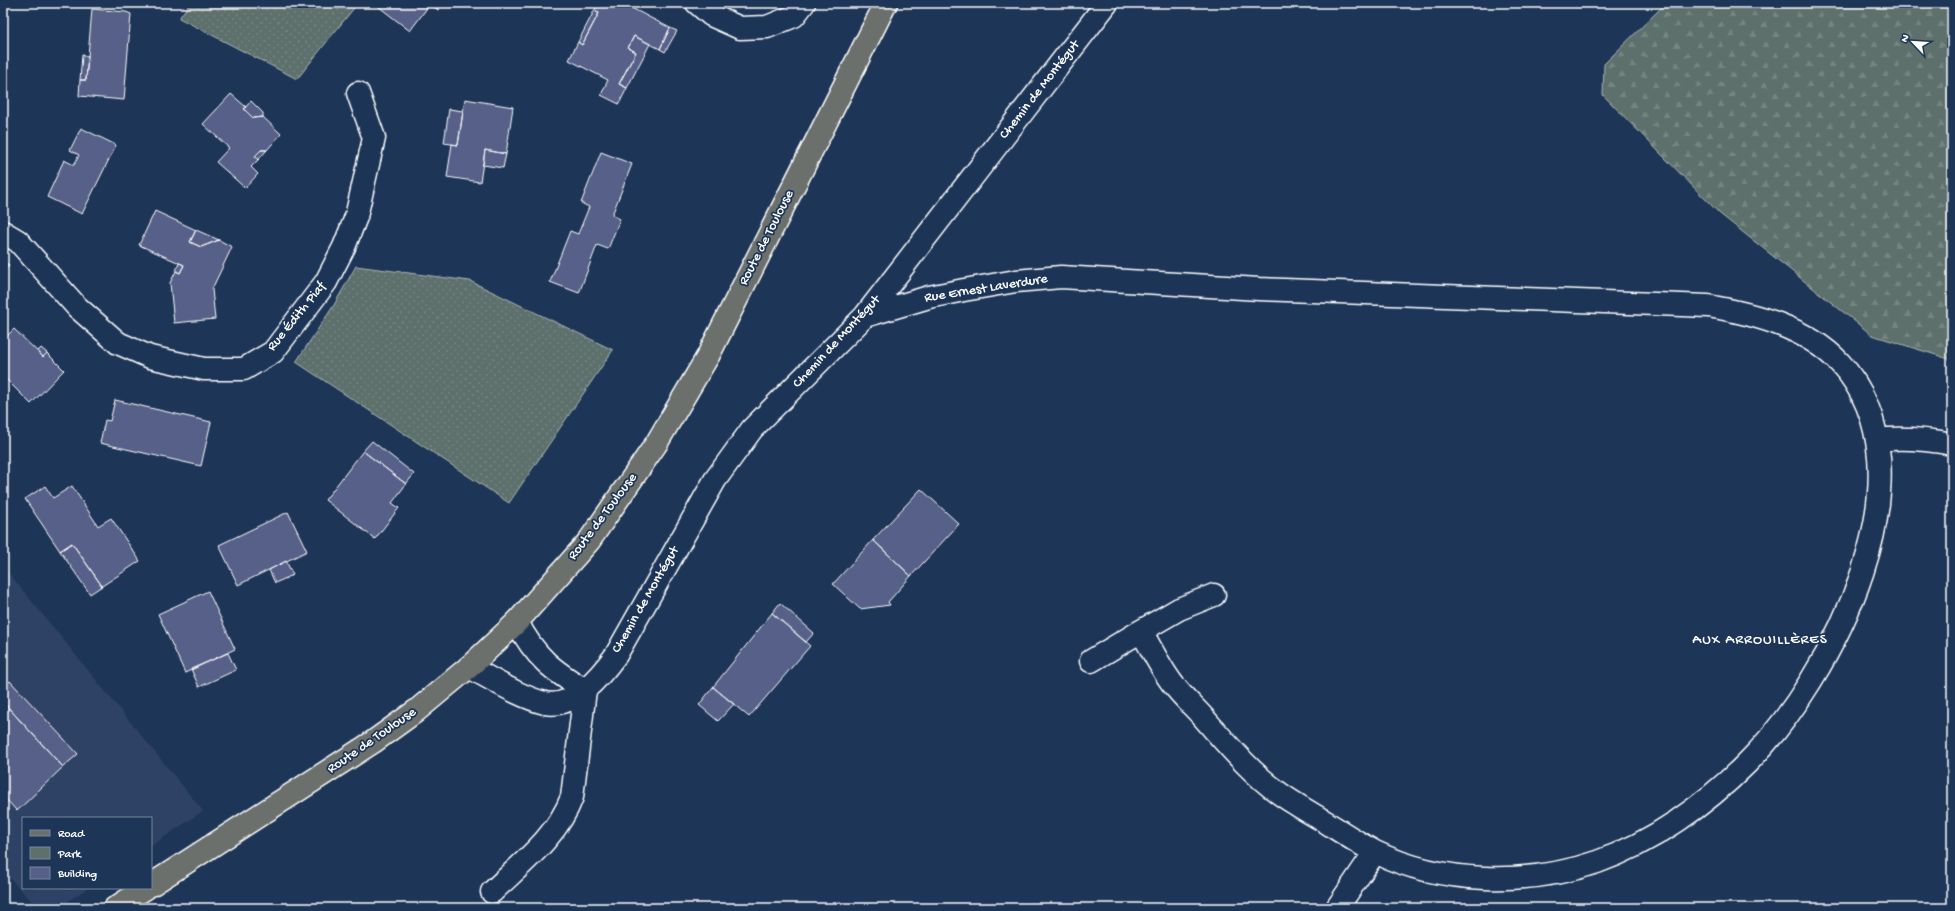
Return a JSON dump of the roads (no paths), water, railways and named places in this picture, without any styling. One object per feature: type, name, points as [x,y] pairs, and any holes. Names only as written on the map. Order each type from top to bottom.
[{"type":"main road","name":"Route de Toulouse","points":[[152,884],[373,742],[416,711],[470,666],[517,622],[589,541],[656,444],[708,356],[886,3]]},
{"type":"main road","points":[[115,908],[144,889]]},
{"type":"street","points":[[697,3],[711,15],[740,28],[767,26],[794,16],[804,3]]},
{"type":"street","name":"Chemin de Montégut","points":[[470,666],[515,691],[546,703],[563,701],[585,690],[600,677],[616,655],[714,480],[752,429],[865,316],[1108,3]]},
{"type":"street","name":"Rue Édith Piaf","points":[[3,232],[18,241],[77,307],[118,343],[150,357],[204,369],[244,369],[273,352],[326,282],[344,247],[356,217],[374,138],[358,93]]},
{"type":"street","name":"Rue Ernest Laverdure","points":[[865,316],[929,297],[964,290],[1016,281],[1061,277],[1259,289],[1708,306],[1739,311],[1794,330],[1819,346],[1838,362],[1853,380],[1868,407],[1877,440],[1880,476],[1877,514],[1867,555],[1850,605],[1831,648],[1808,688],[1778,728],[1746,764],[1709,796],[1666,828],[1629,849],[1595,863],[1552,874],[1516,878],[1480,878],[1440,873],[1408,864],[1375,852],[1278,792],[1248,766],[1172,683],[1141,631]]},
{"type":"street","points":[[1877,440],[1900,437],[1952,444]]},
{"type":"street","points":[[1091,661],[1179,609],[1214,595]]},
{"type":"street","points":[[492,892],[530,856],[566,813],[572,797],[585,690],[561,676],[544,662],[528,643],[517,622]]},
{"type":"street","points":[[1337,908],[1375,852]]},
{"type":"district","name":"AUX ARROUILLÈRES","points":[[1760,640]]}]
